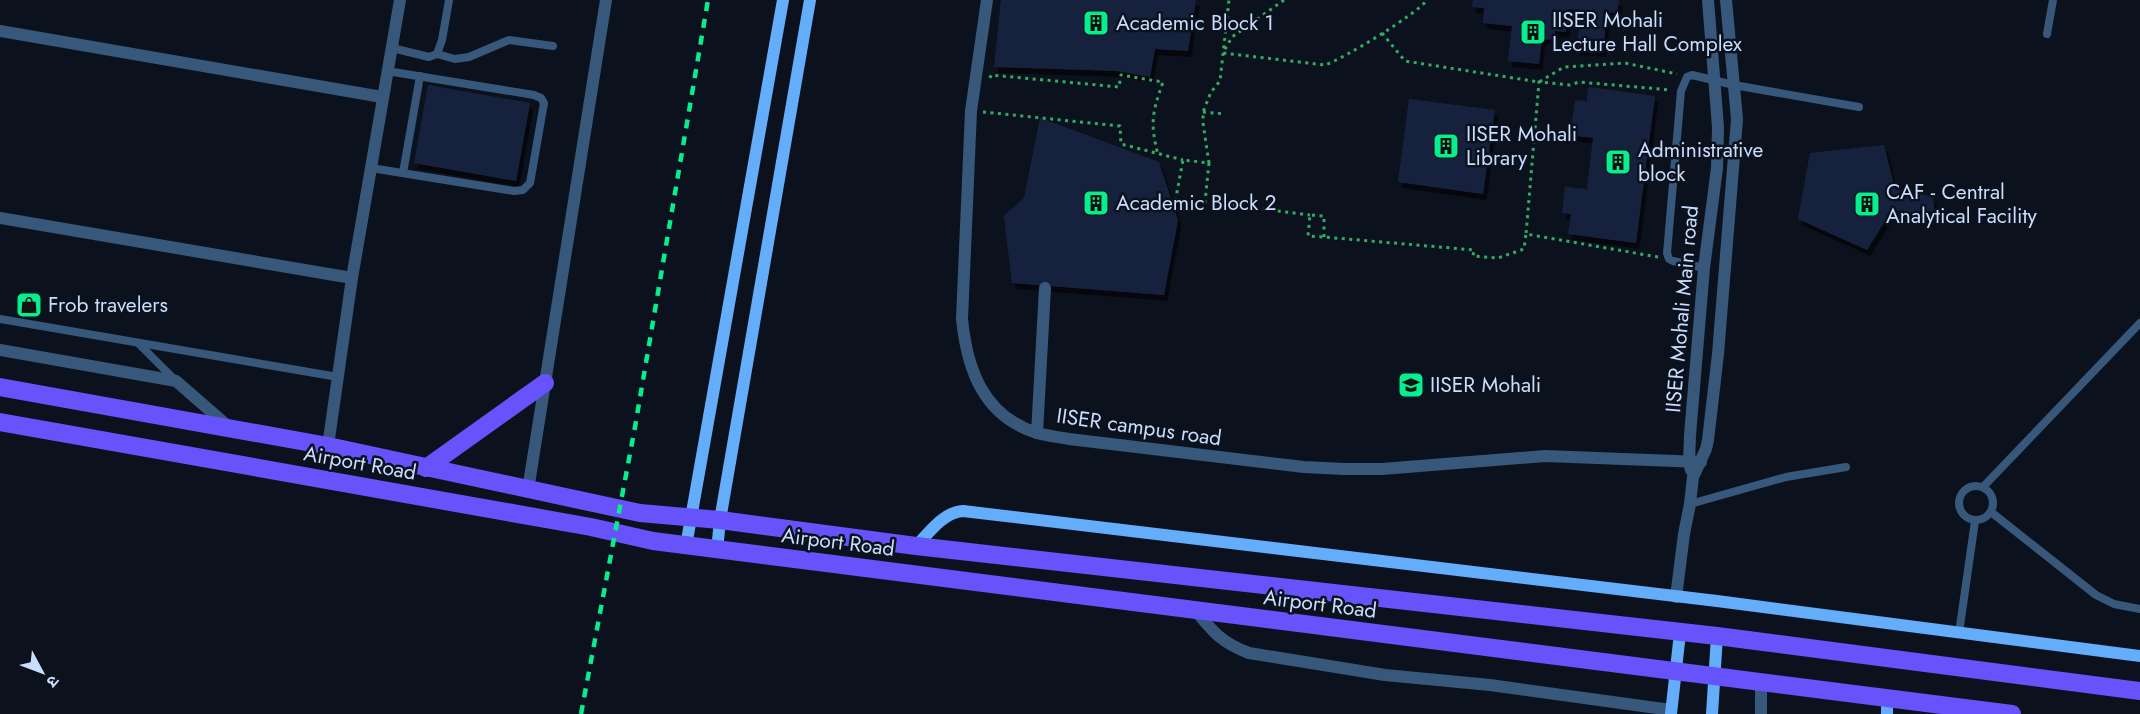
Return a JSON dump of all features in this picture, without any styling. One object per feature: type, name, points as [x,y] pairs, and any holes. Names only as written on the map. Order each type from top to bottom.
[{"type":"main road","points":[[686,546],[783,0]]},
{"type":"main road","points":[[717,550],[720,520],[810,0]]},
{"type":"main road","points":[[426,468],[545,383]]},
{"type":"main road","points":[[0,387],[328,446],[640,513],[720,520],[916,546],[1717,636],[2140,691]]},
{"type":"main road","name":"Airport Road","points":[[0,422],[686,546],[1676,673],[1761,681],[1887,706],[2012,714]]},
{"type":"main road","points":[[916,546],[947,515],[954,511],[963,511],[1718,601],[2140,656]]},
{"type":"main road","points":[[1671,712],[1680,633]]},
{"type":"main road","points":[[1712,714],[1717,636]]},
{"type":"street","points":[[328,446],[352,278],[400,0]]},
{"type":"street","points":[[528,490],[606,0]]},
{"type":"street","name":"IISER campus road","points":[[987,0],[971,111],[962,319],[965,346],[974,376],[990,403],[1014,422],[1037,433],[1139,448],[1324,468],[1382,469],[1545,456],[1695,462]]},
{"type":"street","name":"IISER Mohali Main road","points":[[1690,504],[1695,462],[1704,268],[1717,168],[1718,127],[1708,0]]},
{"type":"street","points":[[1695,462],[1708,440],[1718,354],[1737,119],[1726,0]]},
{"type":"street","points":[[0,31],[382,97]]},
{"type":"street","points":[[0,218],[352,278]]},
{"type":"street","points":[[1037,433],[1045,288]]},
{"type":"street","points":[[0,350],[176,381],[230,428]]},
{"type":"street","points":[[1676,597],[1690,504]]},
{"type":"street","points":[[1195,610],[1213,632],[1231,646],[1249,653],[1385,675],[1490,685],[1671,712]]},
{"type":"street","points":[[1761,681],[1761,714]]},
{"type":"lane","points":[[437,54],[442,40],[449,0]]},
{"type":"lane","points":[[2047,34],[2053,0]]},
{"type":"lane","points":[[392,48],[429,57],[437,54],[455,58],[469,57],[509,40],[553,46]]},
{"type":"lane","points":[[371,168],[523,190],[530,183],[544,104],[541,98],[534,95],[387,71]]},
{"type":"lane","points":[[1704,268],[1673,261],[1669,259],[1667,253],[1681,91],[1687,77],[1692,75],[1734,85],[1859,107]]},
{"type":"lane","points":[[403,173],[420,76]]},
{"type":"lane","points":[[0,319],[338,377]]},
{"type":"lane","points":[[1983,488],[2140,322]]},
{"type":"lane","points":[[138,343],[176,381]]},
{"type":"lane","points":[[1690,504],[1786,477],[1846,467]]},
{"type":"lane","points":[[1972,486],[1983,488],[1988,490],[1993,501],[1991,512],[1984,519],[1970,520],[1961,513],[1959,508],[1962,492],[1972,486]]},
{"type":"lane","points":[[1991,512],[2096,595],[2114,604],[2140,609]]},
{"type":"lane","points":[[1959,633],[1975,521]]},
{"type":"path","points":[[1229,0],[1220,81],[1211,92],[1203,112],[1209,163],[1205,202],[1324,216],[1324,237]]},
{"type":"path","points":[[1223,53],[1232,37],[1284,0]]},
{"type":"path","points":[[1223,53],[1325,65],[1336,61],[1382,33],[1427,0]]},
{"type":"path","points":[[1382,33],[1405,61],[1539,82],[1570,85],[1580,82],[1681,91]]},
{"type":"path","points":[[1539,82],[1564,67],[1625,63],[1687,77]]},
{"type":"path","points":[[989,84],[991,75],[1119,87],[1121,75],[1163,82],[1152,117],[1153,136],[1158,155]]},
{"type":"path","points":[[1310,215],[1308,236],[1474,250],[1473,256],[1498,258],[1524,249],[1539,82]]},
{"type":"path","points":[[985,112],[987,103]]},
{"type":"path","points":[[971,111],[1120,126],[1121,144],[1158,155],[1209,163]]},
{"type":"path","points":[[1203,112],[1225,114]]},
{"type":"path","points":[[1174,207],[1183,160]]},
{"type":"path","points":[[1526,234],[1669,259]]},
{"type":"building","name":"Academic Block 1","points":[[1001,0],[1196,0],[1188,51],[1155,49],[1150,77],[1117,71],[994,67]]},
{"type":"building","name":"IISER Mohali Lecture Hall Complex","points":[[1473,0],[1619,0],[1617,13],[1607,12],[1603,51],[1577,49],[1581,10],[1568,9],[1566,32],[1555,31],[1554,40],[1542,39],[1539,64],[1508,61],[1512,26],[1483,23],[1484,8],[1472,7]]},
{"type":"building","points":[[428,85],[530,103],[516,181],[414,163]]},
{"type":"building","name":"Administrative block","points":[[1588,87],[1655,96],[1636,243],[1568,234],[1571,214],[1562,213],[1565,187],[1587,189],[1593,138],[1570,135],[1575,100],[1587,101]]},
{"type":"building","name":"IISER Mohali Library","points":[[1409,99],[1495,110],[1483,194],[1398,182]]},
{"type":"building","name":"Academic Block 2","points":[[1040,118],[1159,162],[1178,220],[1164,295],[1012,283],[1004,216],[1024,198]]},
{"type":"building","name":"CAF - Central Analytical Facility","points":[[1884,145],[1895,189],[1933,197],[1935,216],[1892,210],[1867,250],[1798,219],[1810,153]]},
{"type":"railway","points":[[581,714],[635,427],[708,0]]},
{"type":"place","name":"Academic Block 1","points":[[1096,23]]},
{"type":"place","name":"IISER Mohali Lecture Hall Complex","points":[[1533,32]]},
{"type":"place","name":"IISER Mohali Library","points":[[1446,146]]},
{"type":"place","name":"Administrative block","points":[[1618,162]]},
{"type":"place","name":"Academic Block 2","points":[[1096,203]]},
{"type":"place","name":"CAF - Central Analytical Facility","points":[[1867,204]]},
{"type":"place","name":"Frob travelers","points":[[29,305]]},
{"type":"place","name":"IISER Mohali","points":[[1411,385]]}]
